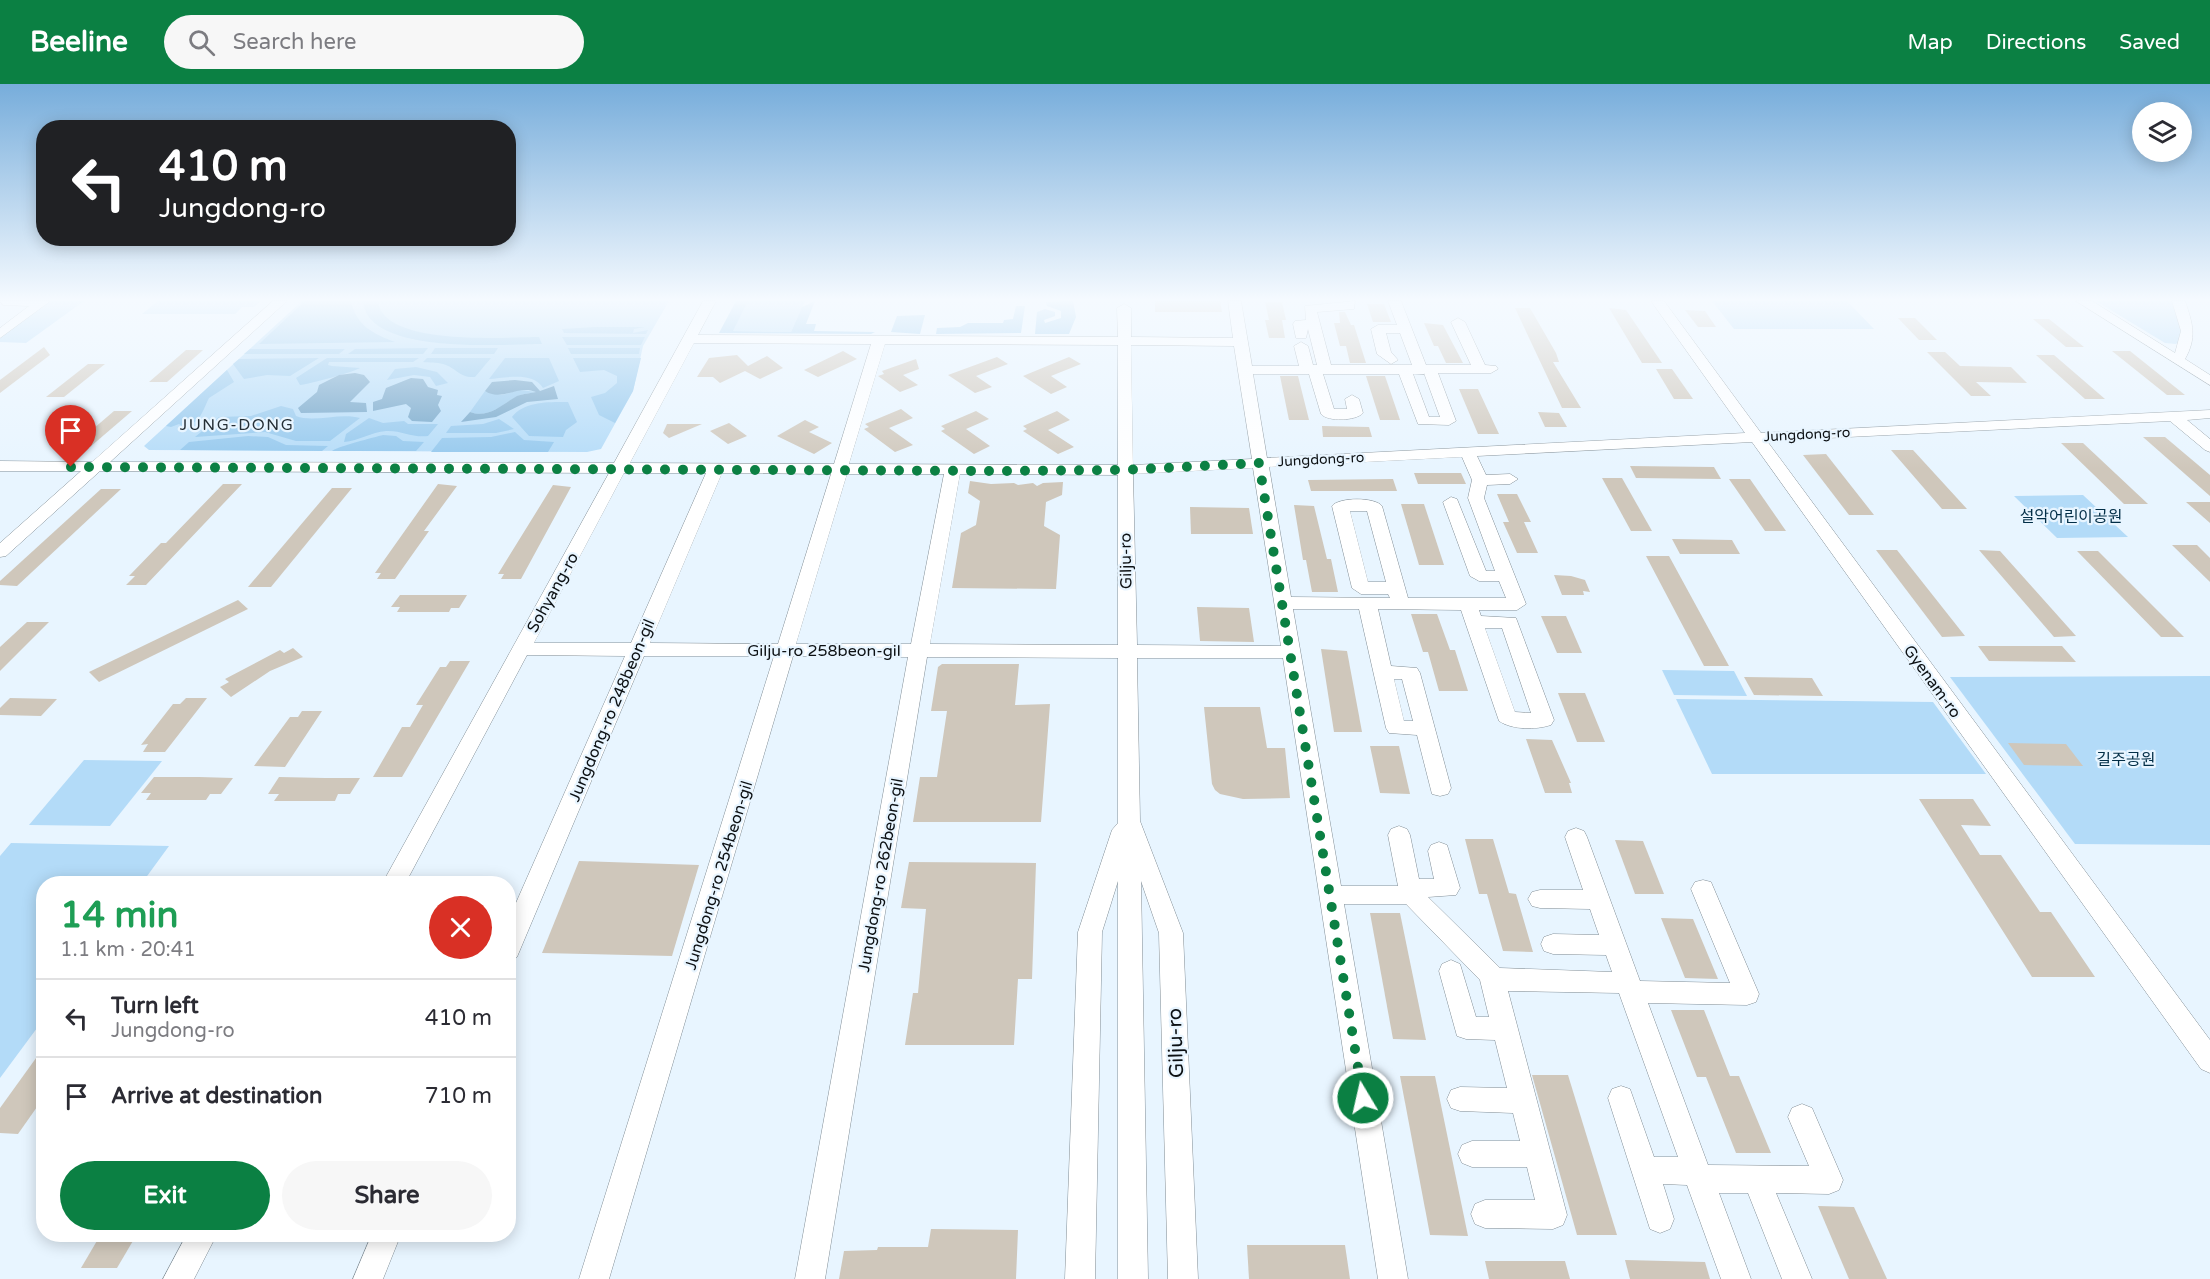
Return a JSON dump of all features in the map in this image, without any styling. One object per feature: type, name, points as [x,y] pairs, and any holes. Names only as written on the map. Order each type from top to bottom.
[{"type":"street","points":[[0,552],[219,357]]},
{"type":"street","name":"Sohyang-ro","points":[[397,876],[679,357]]},
{"type":"street","name":"Jungdong-ro 254beon-gil","points":[[594,1279],[874,357]]},
{"type":"street","name":"Gilju-ro","points":[[1124,357],[1133,1279]]},
{"type":"street","points":[[1243,357],[1393,1279]]},
{"type":"street","points":[[1309,357],[1316,370],[1328,414],[1356,413],[1352,399]]},
{"type":"street","points":[[1315,357],[1316,370]]},
{"type":"street","points":[[1386,357],[1391,360]]},
{"type":"street","points":[[1406,370],[1423,421],[1449,421],[1419,357]]},
{"type":"street","points":[[1245,370],[1486,369],[1479,357]]},
{"type":"street","name":"Gyenam-ro","points":[[1697,357],[2210,1061]]},
{"type":"street","points":[[2170,357],[2210,381]]},
{"type":"street","points":[[2177,361],[2180,357]]},
{"type":"street","name":"Jungdong-ro","points":[[0,466],[1124,470],[2210,414]]},
{"type":"street","points":[[2173,415],[2210,447]]},
{"type":"street","points":[[1467,452],[1480,480],[1476,498],[1517,604],[1471,613]]},
{"type":"street","name":"Jungdong-ro 248beon-gil","points":[[516,931],[716,470]]},
{"type":"street","name":"Jungdong-ro 262beon-gil","points":[[810,1279],[919,650],[953,471]]},
{"type":"street","points":[[1480,480],[1510,479]]},
{"type":"street","points":[[1451,502],[1479,576],[1506,576]]},
{"type":"street","points":[[1398,596],[1374,506],[1340,506],[1360,588],[1398,596],[1471,613],[1509,622],[1544,720],[1512,720],[1506,716],[1471,613]]},
{"type":"street","points":[[1282,603],[1367,603],[1398,596]]},
{"type":"street","points":[[1367,603],[1396,728],[1425,728]]},
{"type":"street","name":"Gilju-ro 258beon-gil","points":[[521,649],[1290,652]]},
{"type":"street","points":[[1384,672],[1410,673],[1440,788]]},
{"type":"street","name":"Gilju-ro","points":[[1080,1279],[1090,932],[1128,814]]},
{"type":"street","name":"Gilju-ro","points":[[1128,814],[1171,933],[1182,1279]]},
{"type":"street","points":[[1399,835],[1411,891],[1491,975],[1502,980],[1747,994],[1703,889]]},
{"type":"street","points":[[1576,837],[1736,1279]]},
{"type":"street","points":[[1330,895],[1448,888],[1439,851]]},
{"type":"street","points":[[1540,899],[1599,900]]},
{"type":"street","points":[[1553,944],[1615,945]]},
{"type":"street","points":[[1451,971],[1466,1028],[1505,1029]]},
{"type":"street","points":[[1485,1214],[1553,1215],[1491,975]]},
{"type":"street","points":[[1621,1098],[1660,1219]]},
{"type":"street","points":[[1460,1099],[1524,1101]]},
{"type":"street","points":[[1645,1170],[1756,1179],[1829,1180],[1802,1117]]},
{"type":"street","points":[[1472,1154],[1537,1154]]},
{"type":"street","points":[[1756,1179],[1797,1279]]},
{"type":"street","points":[[178,1279],[199,1242]]},
{"type":"street","points":[[368,1279],[384,1242]]},
{"type":"green space","points":[[241,357],[641,357],[633,391],[601,449],[587,452],[149,450],[144,446]]},
{"type":"green space","name":"설악어린이공원","points":[[2083,495],[2128,537],[2057,538],[2014,496]]},
{"type":"green space","points":[[1662,670],[1734,671],[1747,696],[1674,695]]},
{"type":"green space","name":"길주공원","points":[[2210,676],[2210,845],[2075,844],[1950,677]]},
{"type":"green space","points":[[1676,699],[1933,702],[1986,774],[1712,774]]},
{"type":"green space","points":[[84,760],[162,761],[110,826],[29,825]]},
{"type":"green space","points":[[11,843],[169,846],[147,876],[36,876],[36,1029],[0,1078],[0,856]]},
{"type":"shaded area","points":[[319,358],[290,376],[267,375],[244,379],[233,364],[239,359]]},
{"type":"shaded area","points":[[327,358],[419,358],[413,362],[329,362],[328,365],[332,366],[360,368],[300,385],[296,378]]},
{"type":"shaded area","points":[[427,358],[491,358],[475,377],[470,377],[443,364],[423,362]]},
{"type":"shaded area","points":[[505,358],[549,358],[559,381],[543,388],[533,379],[526,377],[489,379]]},
{"type":"shaded area","points":[[573,358],[641,358],[633,391],[615,423],[599,415],[591,397],[605,393],[617,383],[617,376],[604,370],[580,372]]},
{"type":"shaded area","points":[[416,367],[437,372],[448,383],[436,386],[430,377],[414,375],[387,380],[395,369]]},
{"type":"shaded area","points":[[227,370],[234,382],[209,398],[198,419],[184,427],[179,424],[166,426]]},
{"type":"shaded area","points":[[355,373],[364,375],[370,382],[350,402],[366,403],[367,412],[301,413],[298,408],[317,392],[319,385],[339,375]]},
{"type":"shaded area","points":[[411,378],[423,379],[428,387],[438,390],[437,395],[442,396],[438,405],[441,411],[432,422],[412,421],[408,417],[411,408],[406,404],[373,411],[373,402],[382,399],[386,388]]},
{"type":"shaded area","points":[[515,380],[532,382],[540,391],[554,386],[558,399],[527,402],[496,417],[461,422],[470,412],[483,414],[517,396],[536,392],[523,390],[497,395],[485,391],[492,382]]},
{"type":"shaded area","points":[[519,390],[537,392],[518,396],[495,410],[483,414],[470,412],[485,391],[502,395]]},
{"type":"shaded area","points":[[568,402],[577,422],[566,430],[563,437],[529,436],[512,417],[530,405]]},
{"type":"shaded area","points":[[281,406],[293,409],[296,416],[303,418],[353,416],[360,418],[330,441],[296,441],[265,432],[195,437],[219,417],[251,416]]},
{"type":"shaded area","points":[[369,418],[383,423],[404,421],[408,424],[438,424],[428,436],[386,431],[344,442],[346,434]]},
{"type":"shaded area","points":[[499,419],[514,429],[496,433],[446,433],[451,426],[483,424]]},
{"type":"shaded area","points":[[515,432],[524,440],[554,442],[548,452],[431,452],[442,438],[491,437]]},
{"type":"shaded area","points":[[383,435],[396,436],[403,441],[424,442],[416,451],[332,451],[335,449]]},
{"type":"shaded area","points":[[248,436],[268,437],[286,445],[328,446],[322,451],[180,450],[189,442]]},
{"type":"building","points":[[31,357],[48,357],[0,393],[0,380]]},
{"type":"building","points":[[178,357],[195,357],[167,382],[149,382]]},
{"type":"building","points":[[739,357],[748,366],[768,357],[783,368],[760,379],[745,371],[720,383],[713,377],[697,377],[709,358]]},
{"type":"building","points":[[831,357],[853,357],[857,359],[818,377],[804,370]]},
{"type":"building","points":[[997,357],[1008,364],[976,376],[992,387],[975,393],[948,375]]},
{"type":"building","points":[[1069,357],[1081,364],[1051,376],[1067,387],[1051,394],[1023,376]]},
{"type":"building","points":[[1349,357],[1364,357],[1366,363],[1350,363]]},
{"type":"building","points":[[1443,357],[1460,357],[1463,363],[1446,363]]},
{"type":"building","points":[[1538,357],[1557,357],[1559,362],[1553,362],[1581,408],[1562,408]]},
{"type":"building","points":[[1638,357],[1658,357],[1662,363],[1642,363]]},
{"type":"building","points":[[1932,357],[1950,357],[1960,366],[2011,367],[2027,383],[1976,382],[1991,396],[1971,396]]},
{"type":"building","points":[[2038,357],[2056,357],[2105,399],[2085,399]]},
{"type":"building","points":[[2119,357],[2137,357],[2185,395],[2167,395]]},
{"type":"building","points":[[916,359],[919,369],[903,375],[918,385],[900,392],[878,376],[884,374],[882,371]]},
{"type":"building","points":[[88,364],[105,364],[64,397],[46,397]]},
{"type":"building","points":[[1656,369],[1672,369],[1693,399],[1674,399]]},
{"type":"building","points":[[1280,376],[1298,376],[1309,420],[1289,420]]},
{"type":"building","points":[[1366,376],[1385,376],[1400,420],[1380,420]]},
{"type":"building","points":[[1459,389],[1478,389],[1499,434],[1478,434]]},
{"type":"building","points":[[901,409],[913,418],[889,428],[913,445],[895,452],[864,429],[869,427],[865,424]]},
{"type":"building","points":[[114,411],[132,411],[90,447],[72,447]]},
{"type":"building","points":[[976,411],[989,419],[966,429],[990,446],[974,454],[941,431],[945,429],[941,426]]},
{"type":"building","points":[[1057,411],[1070,420],[1048,430],[1074,447],[1058,454],[1023,431],[1027,429],[1023,426]]},
{"type":"building","points":[[1538,412],[1559,413],[1567,427],[1545,427]]},
{"type":"building","points":[[805,420],[819,427],[809,432],[832,443],[814,454],[777,436]]},
{"type":"building","points":[[729,423],[747,436],[728,444],[710,431]]},
{"type":"building","points":[[667,424],[702,424],[669,438],[663,433]]},
{"type":"building","points":[[1322,426],[1369,427],[1372,437],[1323,437]]},
{"type":"building","points":[[2143,437],[2165,437],[2210,475],[2210,496]]},
{"type":"building","points":[[2061,443],[2083,443],[2148,504],[2124,504]]},
{"type":"building","points":[[1891,450],[1913,450],[1967,509],[1942,509]]},
{"type":"building","points":[[1826,454],[1874,515],[1849,515],[1803,455]]},
{"type":"building","points":[[1630,466],[1714,467],[1721,479],[1636,478]]},
{"type":"building","points":[[1414,473],[1461,473],[1466,484],[1418,484]]},
{"type":"building","points":[[1602,478],[1622,478],[1652,531],[1631,531]]},
{"type":"building","points":[[1393,479],[1397,491],[1311,491],[1308,480]]},
{"type":"building","points":[[1729,479],[1750,479],[1786,531],[1765,531]]},
{"type":"building","points":[[970,481],[1018,485],[1033,483],[1037,486],[1043,483],[1063,482],[1062,495],[1046,502],[1044,526],[1060,535],[1056,589],[952,588],[961,533],[976,525],[980,501],[968,493]]},
{"type":"building","points":[[223,484],[242,484],[146,585],[126,585],[135,576],[129,576],[161,543],[166,543]]},
{"type":"building","points":[[438,484],[457,486],[424,531],[429,531],[395,579],[377,579],[381,573],[375,573]]},
{"type":"building","points":[[553,485],[571,487],[521,579],[501,579],[504,574],[498,574]]},
{"type":"building","points":[[332,488],[352,488],[271,587],[248,587]]},
{"type":"building","points":[[101,489],[121,489],[17,586],[0,585],[0,581]]},
{"type":"building","points":[[1497,494],[1517,494],[1531,522],[1524,522],[1538,553],[1517,553],[1503,522],[1509,522]]},
{"type":"building","points":[[2186,502],[2210,502],[2210,523]]},
{"type":"building","points":[[1401,504],[1424,504],[1444,565],[1419,565]]},
{"type":"building","points":[[1294,505],[1314,506],[1327,559],[1331,559],[1338,592],[1312,592],[1306,560],[1303,560]]},
{"type":"building","points":[[1190,507],[1249,508],[1253,534],[1191,534]]},
{"type":"building","points":[[1672,539],[1732,540],[1740,554],[1680,554]]},
{"type":"building","points":[[2172,545],[2197,545],[2210,558],[2210,582]]},
{"type":"building","points":[[1876,550],[1897,550],[1965,636],[1942,637]]},
{"type":"building","points":[[1979,550],[2000,551],[2076,636],[2054,637]]},
{"type":"building","points":[[2077,551],[2098,551],[2184,637],[2161,637]]},
{"type":"building","points":[[1646,556],[1669,556],[1729,666],[1704,666]]},
{"type":"building","points":[[1554,575],[1585,580],[1590,592],[1583,591],[1584,595],[1562,595]]},
{"type":"building","points":[[400,595],[467,595],[459,608],[451,608],[449,612],[397,612],[400,607],[391,607]]},
{"type":"building","points":[[238,600],[248,609],[99,682],[89,672]]},
{"type":"building","points":[[1197,607],[1249,608],[1254,642],[1200,641]]},
{"type":"building","points":[[1411,614],[1437,614],[1450,650],[1455,650],[1468,691],[1439,691],[1428,652],[1423,652]]},
{"type":"building","points":[[1541,616],[1566,616],[1582,653],[1557,653]]},
{"type":"building","points":[[27,622],[49,622],[0,671],[0,647]]},
{"type":"building","points":[[1978,646],[2062,646],[2076,662],[1989,661]]},
{"type":"building","points":[[293,648],[303,657],[270,671],[231,697],[220,687],[229,682],[225,679],[280,650],[284,653]]},
{"type":"building","points":[[1321,649],[1347,651],[1362,732],[1334,732]]},
{"type":"building","points":[[450,661],[470,661],[402,777],[373,777],[402,727],[410,727],[423,705],[416,705],[440,667],[446,667]]},
{"type":"building","points":[[942,664],[1019,664],[1015,705],[1050,704],[1041,822],[913,822],[920,777],[937,777],[947,711],[931,711],[938,667]]},
{"type":"building","points":[[1744,677],[1812,678],[1823,696],[1754,695]]},
{"type":"building","points":[[1558,693],[1585,693],[1605,742],[1577,742]]},
{"type":"building","points":[[10,698],[57,699],[41,716],[0,715],[0,708]]},
{"type":"building","points":[[186,698],[207,698],[165,752],[143,752],[148,744],[141,745],[173,704],[180,704]]},
{"type":"building","points":[[1204,707],[1260,707],[1267,748],[1285,748],[1290,798],[1243,799],[1220,794],[1215,790],[1212,784]]},
{"type":"building","points":[[302,711],[322,711],[285,767],[254,766],[290,717],[298,717]]},
{"type":"building","points":[[1526,739],[1552,740],[1571,783],[1569,783],[1572,793],[1545,793]]},
{"type":"building","points":[[2008,743],[2066,744],[2083,766],[2024,765]]},
{"type":"building","points":[[1370,746],[1399,746],[1410,794],[1380,793]]},
{"type":"building","points":[[154,777],[233,778],[221,794],[210,794],[206,800],[146,800],[151,793],[141,793]]},
{"type":"building","points":[[279,777],[360,778],[350,794],[338,794],[335,801],[274,801],[279,794],[268,794]]},
{"type":"building","points":[[1919,799],[1973,799],[1991,826],[1961,825],[1980,855],[2001,855],[2040,912],[2051,912],[2095,977],[2032,977]]},
{"type":"building","points":[[1465,839],[1493,839],[1509,893],[1516,894],[1533,952],[1503,951],[1487,894],[1479,894]]},
{"type":"building","points":[[1615,840],[1643,841],[1664,894],[1635,894]]},
{"type":"building","points":[[579,861],[699,865],[672,956],[542,953]]},
{"type":"building","points":[[909,862],[1036,863],[1032,979],[1018,979],[1014,1045],[905,1045],[913,993],[918,993],[926,909],[901,908]]},
{"type":"building","points":[[1370,913],[1400,913],[1426,1040],[1393,1039]]},
{"type":"building","points":[[1661,918],[1693,919],[1718,979],[1685,978]]},
{"type":"building","points":[[1671,1010],[1704,1010],[1730,1076],[1739,1076],[1771,1153],[1736,1153],[1706,1077],[1697,1077]]},
{"type":"building","points":[[36,1058],[36,1108],[18,1134],[0,1133],[0,1108]]},
{"type":"building","points":[[1532,1075],[1568,1075],[1617,1235],[1577,1235]]},
{"type":"building","points":[[1400,1076],[1435,1076],[1468,1236],[1430,1235]]},
{"type":"building","points":[[1818,1206],[1854,1207],[1887,1279],[1849,1279]]},
{"type":"building","points":[[931,1229],[1018,1230],[1016,1279],[839,1279],[844,1251],[877,1250],[878,1247],[928,1247]]},
{"type":"building","points":[[96,1242],[132,1242],[117,1268],[81,1268]]},
{"type":"building","points":[[1247,1245],[1345,1245],[1350,1279],[1249,1279]]},
{"type":"building","points":[[1625,1260],[1705,1262],[1710,1279],[1630,1279]]},
{"type":"building","points":[[1485,1261],[1565,1261],[1570,1279],[1489,1279]]},
{"type":"district","name":"JUNG-DONG","points":[[237,424]]},
{"type":"route","points":[[71,467],[996,471],[1124,470],[1259,463],[1363,1098]]}]
